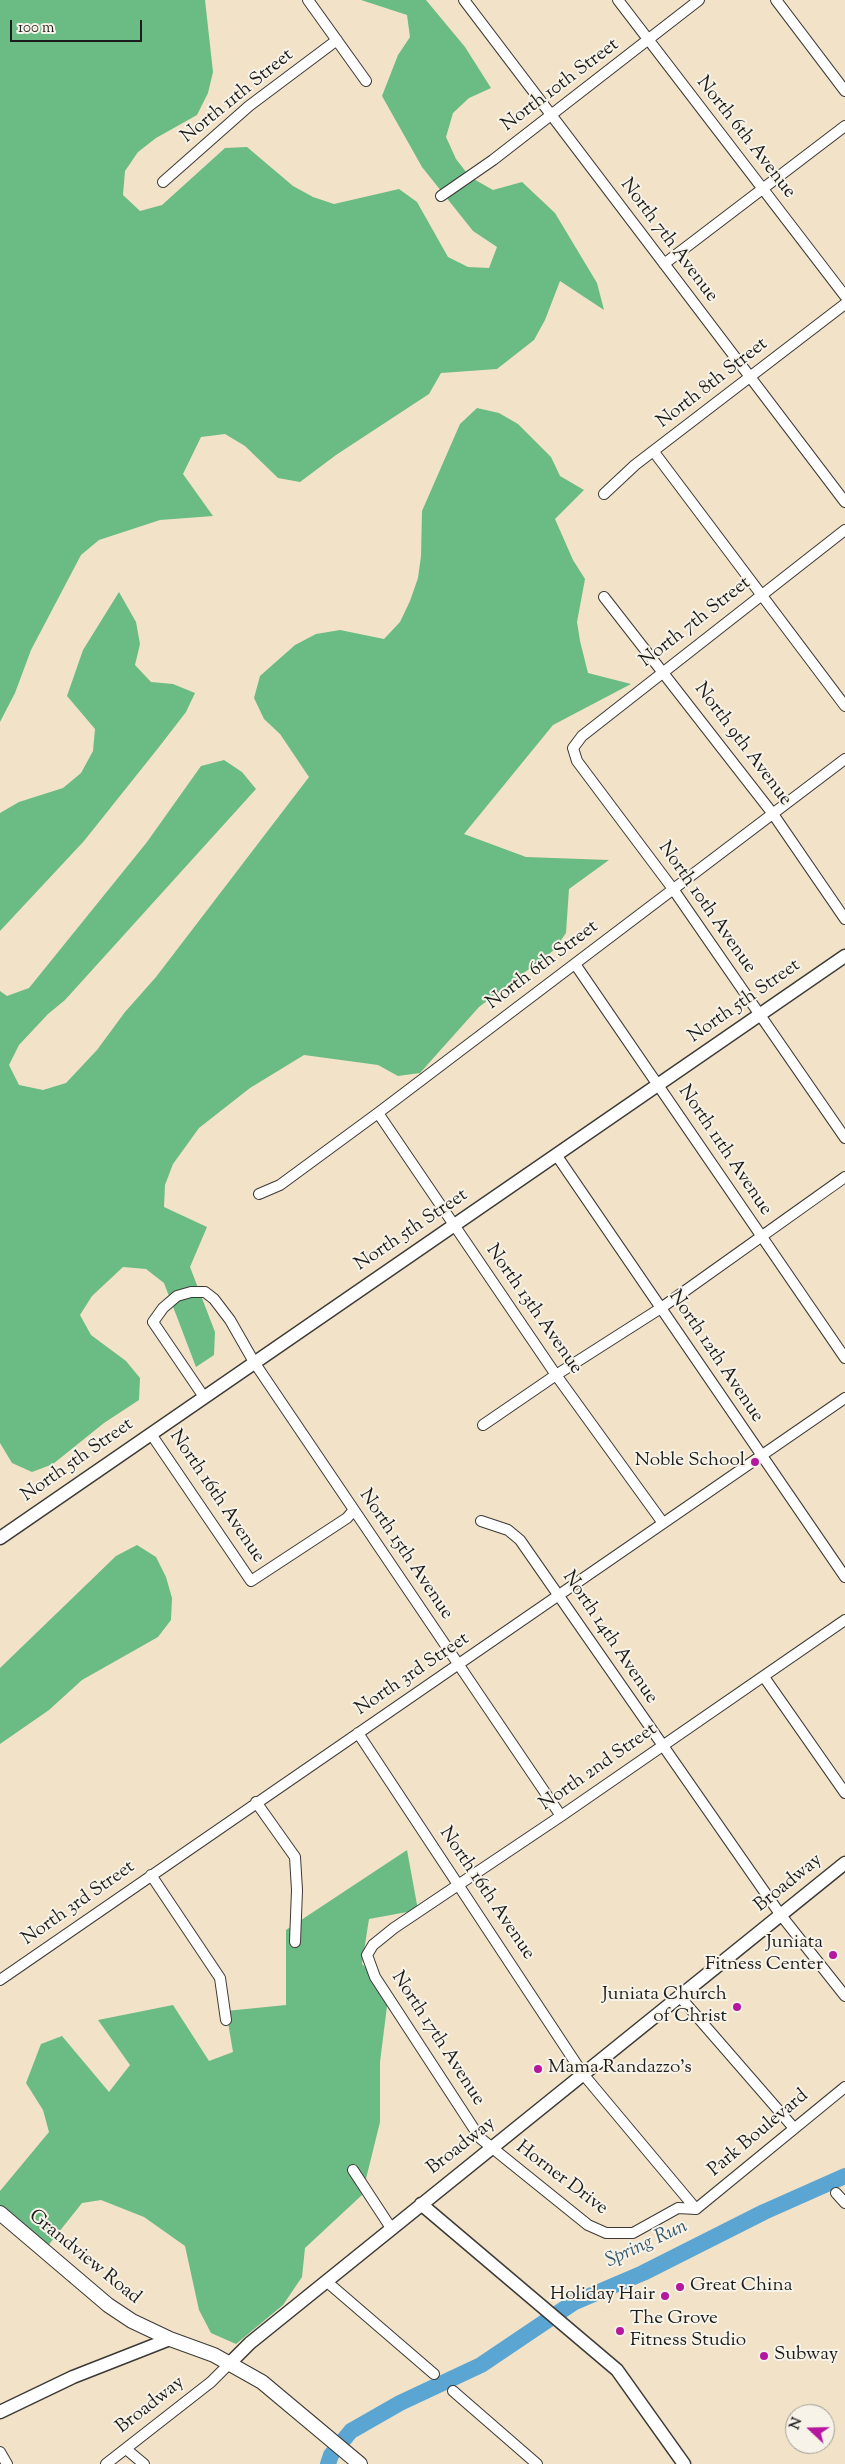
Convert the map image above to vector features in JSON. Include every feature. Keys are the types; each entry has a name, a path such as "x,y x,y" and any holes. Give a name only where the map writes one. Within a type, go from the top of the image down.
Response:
{"main road":[{"name":"Grandview Road","path":"0,2213 108,2305 132,2321 170,2339 214,2354 269,2388 360,2464"}],"street":[{"path":"308,0 366,81"},
{"name":"North 7th Avenue","path":"464,0 845,502"},
{"name":"North 6th Avenue","path":"618,0 845,296"},
{"name":"North 10th Street","path":"441,196 551,115 699,0"},
{"path":"776,0 845,91"},
{"name":"North 11th Street","path":"163,182 249,106 337,40"},
{"path":"664,264 845,126"},
{"name":"North 8th Street","path":"604,494 635,465 845,304"},
{"path":"654,452 759,595 845,706"},
{"name":"North 7th Street","path":"573,748 582,736 663,671 845,530"},
{"name":"North 9th Avenue","path":"604,598 773,814 845,919"},
{"name":"North 10th Avenue","path":"573,748 577,761 673,889 845,1138"},
{"name":"North 6th Street","path":"259,1194 280,1185 378,1113 845,759"},
{"name":"North 5th Street","path":"0,1538 845,956"},
{"name":"North 11th Avenue","path":"575,964 845,1358"},
{"name":"North 13th Avenue","path":"378,1113 556,1374 663,1523"},
{"name":"North 12th Avenue","path":"556,1156 845,1577"},
{"path":"483,1425 556,1374 661,1308 845,1177"},
{"name":"North 15th Avenue","path":"204,1397 153,1322 163,1308 177,1296 191,1292 204,1292 214,1299 230,1320 254,1362 561,1816"},
{"name":"North 3rd Street","path":"0,1980 845,1398"},
{"name":"North 16th Avenue","path":"152,1434 251,1581 347,1518 354,1511"},
{"name":"North 14th Avenue","path":"481,1521 508,1530 520,1540 661,1746 780,1914 845,1996"},
{"name":"North 2nd Street","path":"374,1945 394,1928 459,1886 845,1620"},
{"path":"764,1676 845,1793"},
{"name":"North 16th Avenue","path":"358,1733 584,2074 696,2209"},
{"path":"256,1802 295,1857 297,1890 295,1942"},
{"name":"Broadway","path":"106,2464 212,2382 250,2342 845,1862"},
{"path":"151,1875 220,1978 226,2020"},
{"name":"North 17th Avenue","path":"374,1945 367,1955 375,1977 480,2138 492,2148"},
{"path":"680,1997 794,2128"},
{"name":"Park Boulevard","path":"696,2209 845,2086"},
{"name":"Horner Drive","path":"492,2148 588,2226 606,2233 633,2232 678,2208 696,2209"},
{"path":"353,2170 391,2228"},
{"path":"836,2193 845,2203"},
{"path":"421,2204 617,2370 684,2464"},
{"path":"326,2281 434,2374"},
{"path":"0,2412 74,2377 170,2339"},
{"path":"453,2391 537,2464"},
{"path":"126,2449 144,2464"},
{"path":"0,2452 7,2464"}],"green space":[{"path":"0,0 205,0 213,72 208,93 197,115 156,138 138,152 125,171 123,195 140,211 162,205 225,148 247,147 293,186 313,197 334,204 399,189 417,202 448,257 468,267 489,268 497,247 473,231 422,167 382,96 398,55 410,37 407,15 361,0 426,0 465,47 491,88 469,98 453,113 446,137 456,159 470,177 493,190 522,182 555,213 597,283 604,310 560,281 545,320 534,340 497,369 441,373 429,394 336,455 300,482 278,478 245,446 225,434 201,437 183,474 213,516 160,520 99,540 81,555 31,650 15,693 0,722"},
{"path":"477,408 499,413 518,424 551,457 560,476 584,490 555,519 573,560 585,579 577,622 580,641 588,673 631,684 553,725 464,834 526,857 609,860 569,889 566,933 554,950 479,1007 420,1073 398,1076 378,1065 304,1055 250,1088 199,1128 173,1164 165,1185 164,1207 207,1227 190,1267 215,1332 214,1355 196,1367 164,1283 146,1269 123,1267 92,1296 80,1315 91,1335 126,1361 140,1378 139,1400 104,1423 53,1464 32,1472 12,1463 0,1443 0,991 7,996 29,988 147,842 201,766 224,760 242,772 256,789 65,1000 48,1014 19,1045 9,1065 19,1085 43,1090 66,1083 97,1050 125,1012 156,977 309,777 280,734 264,719 254,698 260,676 295,645 316,634 340,630 384,639 400,622 418,578 421,556 422,511 460,424"},
{"path":"119,592 136,622 140,644 135,665 151,682 173,684 195,693 186,712 84,841 0,931 0,813 19,802 63,788 81,773 93,751 95,729 67,696 83,650"},
{"path":"137,1545 156,1557 166,1577 172,1598 171,1620 158,1637 82,1680 49,1710 0,1744 0,1668 116,1556"},
{"path":"407,1850 418,1910 369,1919 362,1964 389,1990 380,2062 380,2122 362,2195 305,2248 302,2277 283,2305 236,2344 211,2333 199,2310 185,2246 144,2217 101,2200 82,2203 47,2247 0,2208 0,2191 49,2132 43,2110 26,2083 41,2044 62,2036 109,2092 130,2065 98,2020 173,2005 209,2061 233,2052 226,2011 286,2005 286,1930"}],"waterway":[{"name":"Spring Run","path":"328,2464 331,2455 351,2431 400,2403 481,2365 573,2303 643,2273 764,2212 845,2176"}],"place":[{"name":"Noble School","path":"755,1462"},
{"name":"Juniata Fitness Center","path":"833,1955"},
{"name":"Juniata Church of Christ","path":"737,2007"},
{"name":"Mama Randazzo's","path":"538,2069"},
{"name":"Great China","path":"680,2287"},
{"name":"Holiday Hair","path":"665,2296"},
{"name":"The Grove Fitness Studio","path":"620,2331"},
{"name":"Subway","path":"764,2356"}]}
